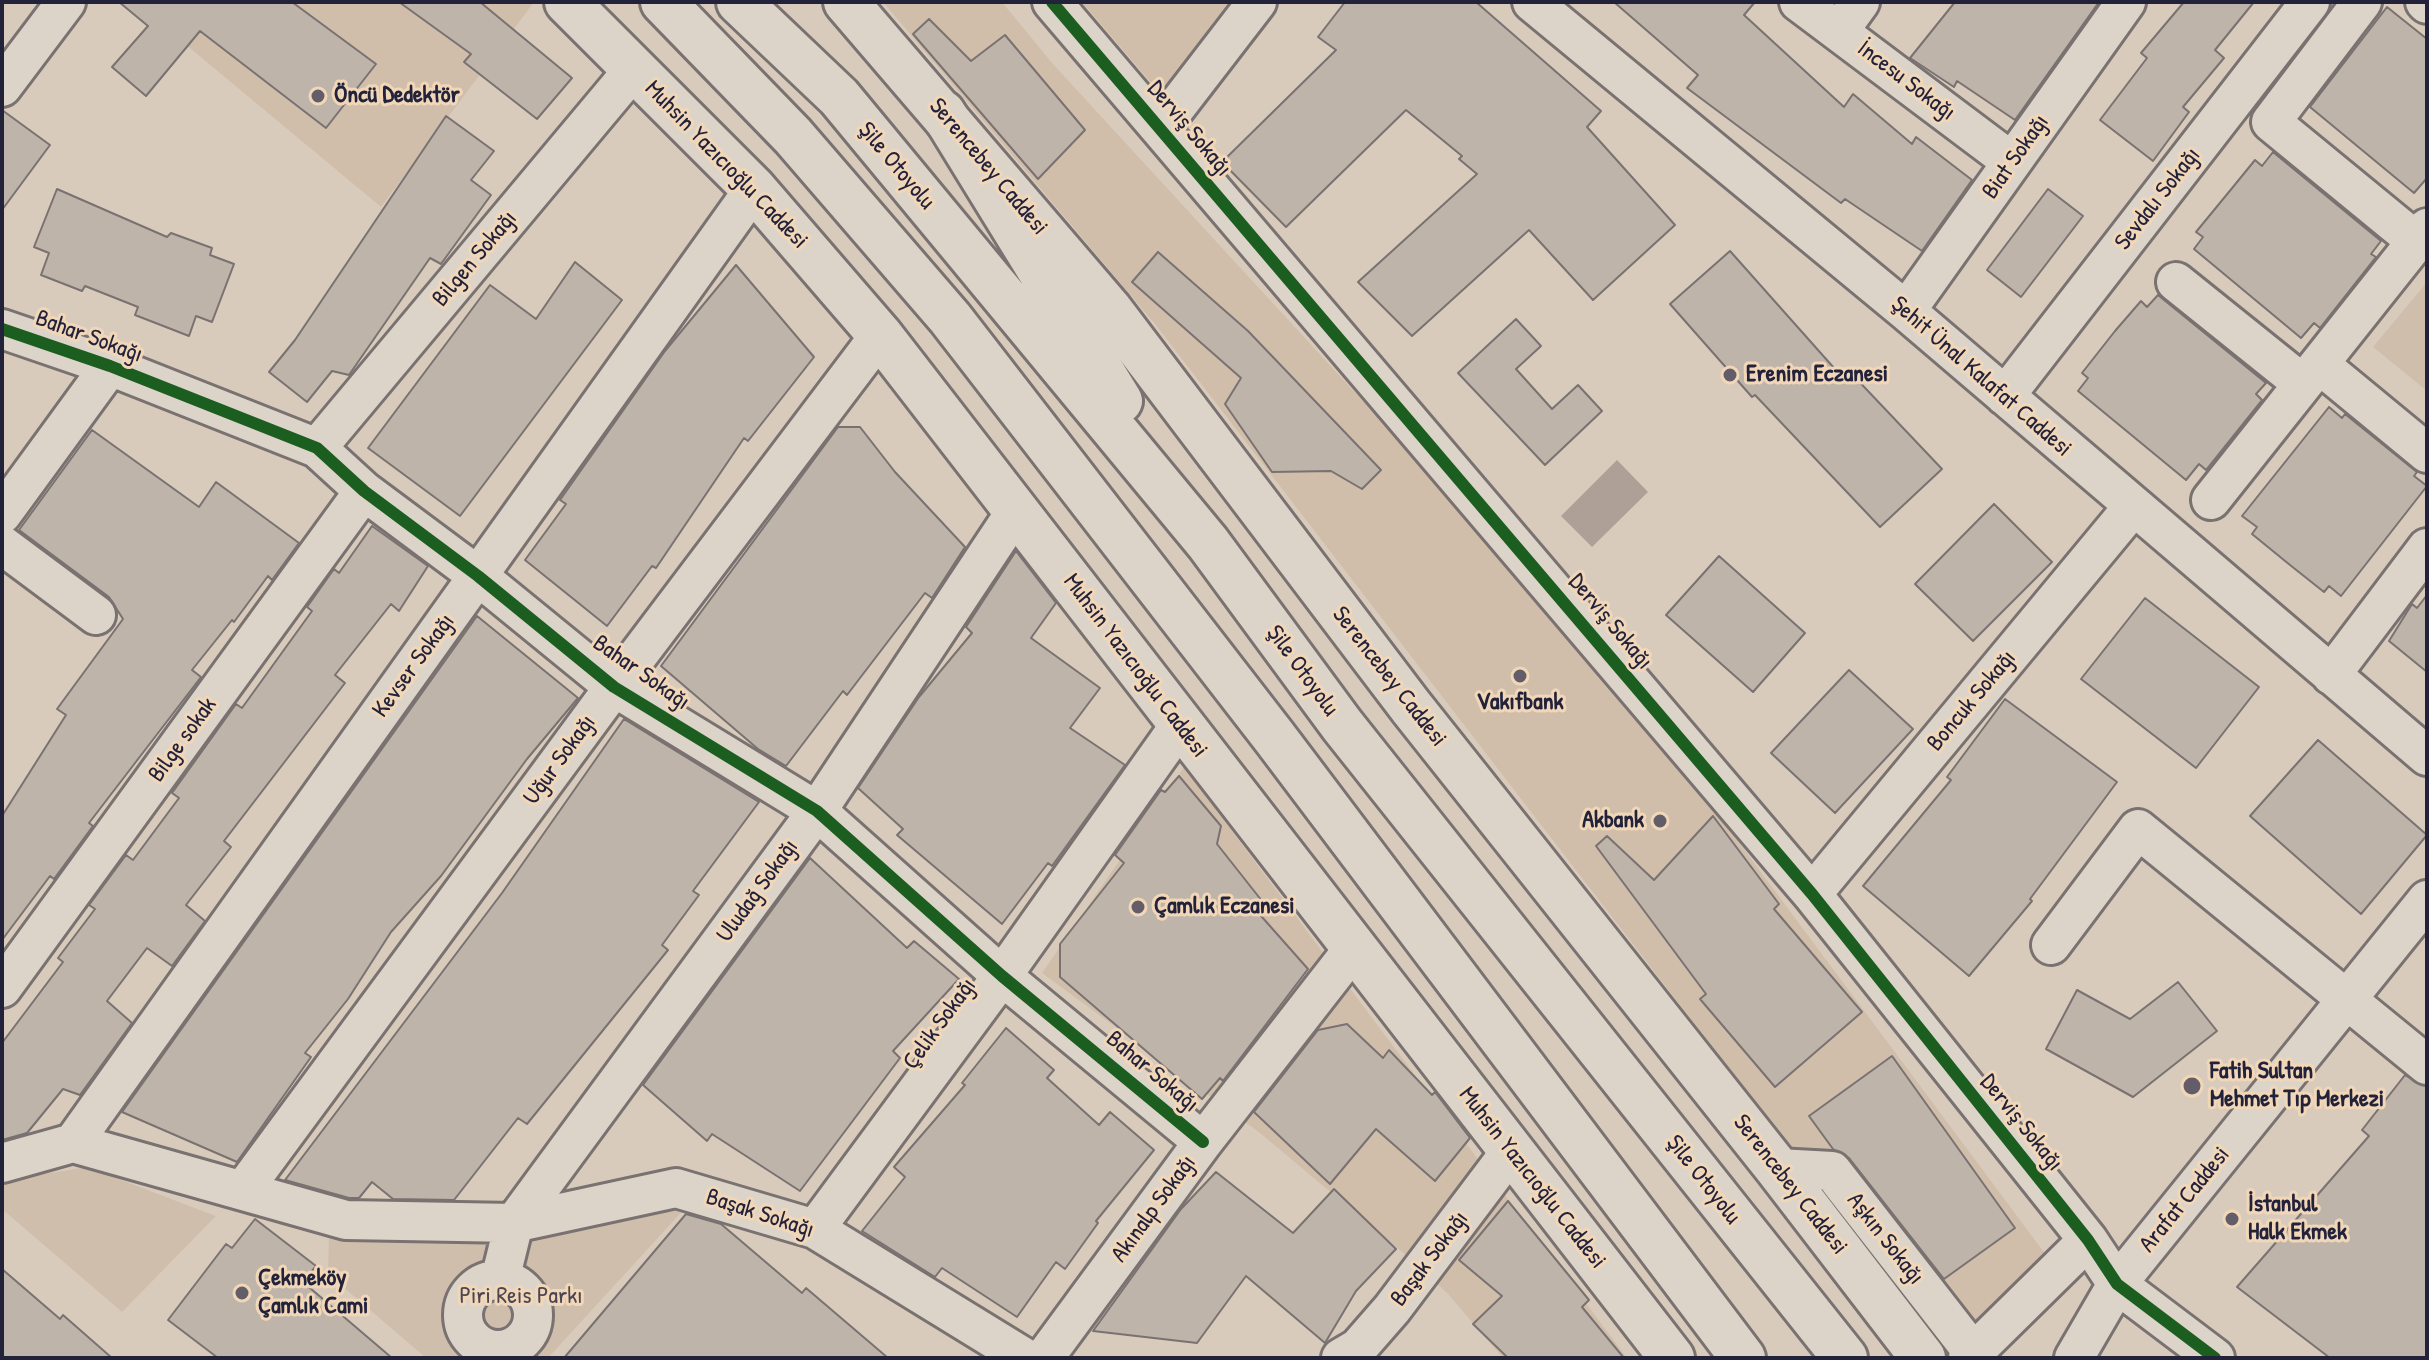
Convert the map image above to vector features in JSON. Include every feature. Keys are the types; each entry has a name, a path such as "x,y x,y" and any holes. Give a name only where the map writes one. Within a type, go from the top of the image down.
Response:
{"main road":[{"name":"Muhsin Yazıcıoğlu Caddesi","path":"567,2 754,189 880,335 1672,1358"},
{"path":"663,2 793,136 950,318 1275,738 1743,1358"},
{"name":"Şile Otoyolu","path":"739,2 839,97 1208,543 1342,725 1845,1358"},
{"name":"Serencebey Caddesi","path":"846,2 1110,310 1411,707 1777,1168 1914,1351"},
{"path":"943,113 1208,543"}],"street":[{"path":"2,87 66,2"},
{"name":"Derviş Sokağı","path":"1052,2 1812,894 2088,1240 2117,1284 2215,1358"},
{"path":"1160,128 1257,2"},
{"name":"Şehit Ünal Kalafat Caddesi","path":"1532,2 1906,311 2132,508 2427,756"},
{"name":"İncesu Sokağı","path":"1799,2 1850,16 2012,162"},
{"name":"Biat Sokağı","path":"1906,311 2126,2"},
{"name":"Sevdalı Sokağı","path":"2005,396 2310,2"},
{"path":"2211,500 2422,234 2271,122 2362,2"},
{"name":"Bilgen Sokağı","path":"317,448 634,69"},
{"name":"Kevser Sokağı","path":"73,1143 754,189"},
{"path":"2176,282 2427,453"},
{"name":"Bahar Sokağı","path":"2,329 110,366 317,448 364,491 478,576 614,687 817,811 1002,976 1203,1142"},
{"name":"Uğur Sokağı","path":"244,1189 614,687 880,335"},
{"path":"2,514 110,366"},
{"name":"Bilge sokak","path":"2,988 364,491"},
{"name":"Boncuk Sokağı","path":"1812,894 2132,508"},
{"name":"Uludağ Sokağı","path":"514,1223 817,811 1016,511"},
{"path":"2,545 96,615"},
{"path":"2331,675 2427,548"},
{"name":"Çelik Sokağı","path":"815,1229 1002,976 1180,725"},
{"path":"2051,945 2138,829 2427,1065"},
{"name":"Arafat Caddesi","path":"2074,1358 2117,1284 2427,900"},
{"name":"Akınalp Sokağı","path":"1044,1358 1203,1142 1354,948"},
{"path":"2,1163 73,1143"},
{"name":"Başak Sokağı","path":"73,1143 346,1220 514,1223 676,1188 815,1229 1025,1358"},
{"name":"Başak Sokağı","path":"1341,1358 1358,1348 1392,1309 1511,1151"},
{"name":"Aşkın Sokağı","path":"1777,1168 1832,1171 1970,1354"},
{"path":"500,1280 514,1223"},
{"path":"1970,1354 2088,1240"}],"shaded area":[{"path":"208,2 534,2 381,207 179,39"},
{"path":"883,2 1002,2 1053,64 1611,671 2055,1267 1952,1358 1155,324"},
{"path":"1082,2 1239,2 1159,92"},
{"path":"1617,460 1648,492 1592,547 1561,516"},
{"path":"1184,767 1627,1358 1503,1358 1448,1294 1413,1261 1260,1133 1042,973"}],"green space":[{"path":"2427,282 2427,391 2373,347"},
{"path":"87,1167 216,1216 122,1312 2,1209 2,1181"},
{"name":"Piri Reis Parkı","path":"688,1205 548,1358 426,1358 328,1274 329,1234"}],"building":[{"name":"Öncü Dedektör","path":"119,2 292,2 376,64 326,128 200,31 146,96 112,67 148,26"},
{"path":"399,2 480,2 572,78 537,119 464,62 471,54"},
{"path":"1345,2 1476,2 1601,111 1587,127 1675,225 1593,300 1529,230 1412,336 1358,282 1477,174 1459,159 1462,156 1406,110 1286,227 1222,162 1336,50 1318,37"},
{"path":"1614,2 1755,2 1744,15 1844,107 1853,94 1912,144 1916,137 1972,180 1922,251 1845,199 1841,203 1687,88 1698,75"},
{"path":"1955,2 2099,2 2015,120 1957,81 1954,87 1910,58"},
{"path":"2184,2 2254,2 2215,50 2224,58 2183,107 2189,112 2153,161 2100,120 2147,58 2141,53"},
{"path":"2387,7 2427,39 2427,178 2414,193 2310,107"},
{"path":"929,19 971,61 1005,35 1085,130 1038,179 913,34"},
{"path":"2,110 50,145 2,210"},
{"path":"446,116 494,151 471,180 491,195 441,264 430,258 349,375 332,371 307,402 269,372 295,340"},
{"path":"2273,152 2381,241 2371,254 2376,257 2320,328 2314,323 2301,338 2194,249 2203,237 2196,232 2255,160 2262,166"},
{"path":"57,189 167,237 171,233 212,248 210,255 234,264 212,322 196,316 189,336 135,315 138,307 85,286 82,291 41,275 49,253 34,247"},
{"path":"2048,189 2083,216 2021,297 1987,270"},
{"path":"1730,251 1842,377 1849,371 1942,469 1880,527 1755,395 1752,397 1670,304"},
{"path":"1158,252 1248,331 1381,470 1362,489 1331,471 1272,472 1225,404 1241,378 1132,282"},
{"path":"575,262 622,300 460,516 368,448 490,285 536,319"},
{"path":"736,265 814,357 748,441 744,438 656,568 652,566 607,626 525,560 566,504 560,500 665,351"},
{"path":"2158,295 2266,383 2256,394 2262,400 2206,470 2199,464 2186,480 2078,391 2088,378 2082,373 2115,331 2141,301 2147,307"},
{"path":"1516,319 1541,346 1516,369 1552,409 1578,385 1602,411 1545,465 1458,373"},
{"path":"2329,407 2342,418 2345,414 2417,472 2414,476 2427,486 2341,596 2329,586 2324,592 2290,565 2252,534 2257,527 2242,516"},
{"path":"838,427 860,427 895,472 965,547 932,598 925,593 847,695 843,691 786,766 758,749 661,666"},
{"path":"92,430 199,507 216,482 299,543 272,580 268,576 234,622 232,620 192,670 201,677 89,823 93,826 54,879 50,876 2,940 2,816 66,715 57,709 123,619 109,597 19,530"},
{"path":"1994,504 2052,562 1973,641 1915,584"},
{"path":"372,526 428,566 399,611 391,604 335,675 345,683 224,841 231,847 186,905 205,921 172,966 147,948 107,1001 132,1023 80,1095 63,1089 27,1133 2,1140 2,1043 63,962 58,958 95,909 89,905 126,855 133,860 179,798 172,793 236,704 242,708 312,611 307,607 334,569 339,573"},
{"path":"1016,551 1056,603 1031,638 1100,688 1070,728 1125,765 1052,866 1048,863 1002,924 897,835 903,829 858,788 919,697 972,633 966,627"},
{"path":"1719,556 1805,633 1753,692 1666,615"},
{"path":"2427,595 2427,672 2389,641 2412,604 2417,608"},
{"path":"2145,598 2259,687 2196,768 2081,679"},
{"path":"477,616 578,698 527,759 441,876 391,932 348,999 305,1053 311,1057 237,1162 122,1112"},
{"path":"1849,670 1913,729 1835,813 1771,753"},
{"path":"2005,699 2117,782 2030,899 2032,901 1969,976 1863,886 1951,780 1947,777"},
{"path":"624,719 759,802 693,891 699,895 662,945 668,950 527,1124 518,1118 454,1200 393,1199 372,1182 359,1198 349,1198 285,1180 502,893"},
{"path":"2318,740 2427,835 2361,914 2250,816"},
{"path":"1179,776 1221,826 1217,844 1262,901 1254,908 1308,969 1223,1081 1220,1078 1202,1099 1060,977 1060,944 1124,863 1115,855 1161,790 1165,792"},
{"path":"1713,816 1779,904 1774,909 1862,1012 1775,1087 1700,999 1706,994 1596,846 1607,836 1654,880"},
{"path":"810,858 907,948 914,941 959,979 893,1051 900,1058 800,1191 712,1134 707,1141 643,1085"},
{"path":"2178,982 2217,1031 2133,1097 2046,1049 2077,990 2130,1019"},
{"path":"1347,1024 1383,1058 1389,1050 1432,1095 1435,1092 1470,1138 1435,1181 1376,1129 1330,1184 1254,1112 1318,1030"},
{"path":"1006,1028 1054,1070 1047,1078 1099,1125 1110,1112 1154,1150 1096,1221 1098,1223 1065,1269 1056,1262 1017,1317 942,1268 935,1277 862,1231 905,1177 894,1167 965,1085 962,1083"},
{"path":"1892,1056 2015,1228 1944,1279 1849,1158 1833,1149 1809,1116"},
{"path":"2405,1075 2427,1086 2427,1358 2330,1358 2237,1287 2369,1136 2362,1130"},
{"path":"1216,1172 1293,1233 1334,1189 1396,1249 1356,1291 1325,1343 1246,1276 1197,1343 1093,1331 1181,1209"},
{"path":"1508,1201 1589,1300 1582,1307 1624,1358 1508,1358 1473,1324 1502,1296 1459,1260"},
{"path":"686,1214 721,1224 802,1293 806,1288 888,1358 564,1358"},
{"name":"Çekmeköy Çamlık Cami","path":"255,1219 316,1266 303,1282 392,1358 218,1358 168,1320 226,1244 232,1248"},
{"path":"2,1269 60,1319 63,1315 112,1358 2,1358"}],"cycle path":[{"path":"1052,2 1812,894 2088,1240 2117,1284 2215,1358"},
{"path":"2,329 110,366 317,448 364,491 478,576 614,687 817,811 1002,976 1203,1142"}],"place":[{"name":"Öncü Dedektör","path":"318,96"},
{"name":"Erenim Eczanesi","path":"1730,375"},
{"name":"Vakıfbank","path":"1520,676"},
{"name":"Akbank","path":"1660,821"},
{"name":"Çamlık Eczanesi","path":"1138,907"},
{"name":"Fatih Sultan Mehmet Tıp Merkezi","path":"2192,1086"},
{"name":"İstanbul Halk Ekmek","path":"2232,1219"},
{"name":"Çekmeköy Çamlık Cami","path":"242,1293"}]}
